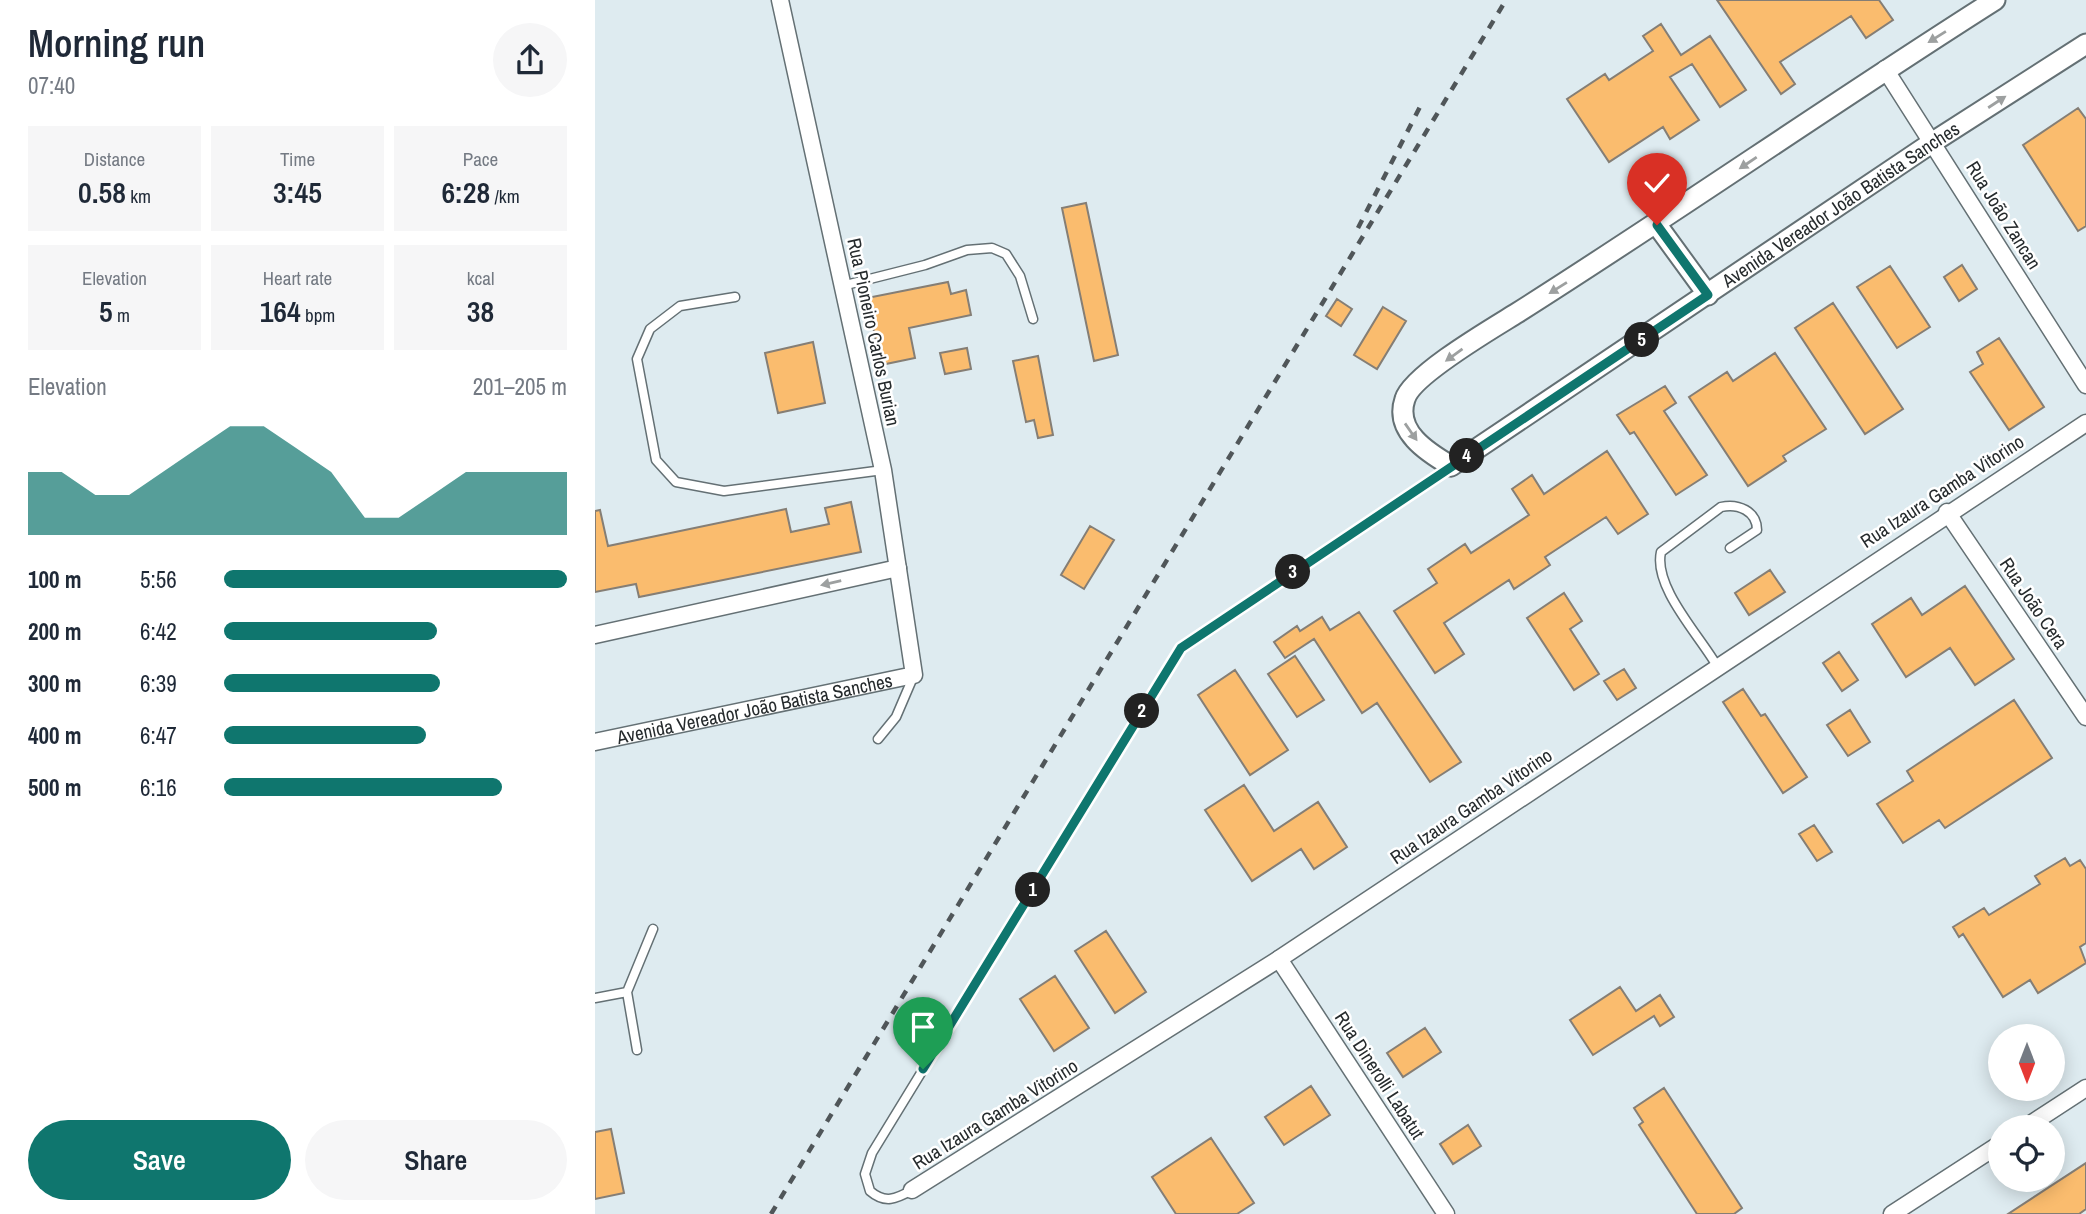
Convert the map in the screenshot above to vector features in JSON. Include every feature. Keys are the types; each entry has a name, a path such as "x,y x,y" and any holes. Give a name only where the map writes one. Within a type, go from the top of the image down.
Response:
{"street":[{"name":"Rua Pioneiro Carlos Burian","path":"780,0 883,470 913,675"},
{"path":"1451,466 1428,452 1411,435 1401,417 1405,398 1413,385 1470,343 1657,225 1885,69 1995,0"},
{"name":"Avenida Vereador João Batista Sanches","path":"1451,466 1933,142 2086,44"},
{"name":"Rua João Zancan","path":"1885,69 2086,384"},
{"path":"1657,225 1708,295"},
{"name":"Rua Izaura Gamba Vitorino","path":"912,1190 1279,959 1947,512 2086,423"},
{"name":"Rua João Cera","path":"1947,512 2086,717"},
{"path":"595,635 898,568"},
{"name":"Avenida Vereador João Batista Sanches","path":"595,742 913,675"},
{"name":"Rua Dinerolli Labatut","path":"1279,959 1446,1214"},
{"path":"2044,1115 2086,1088"},
{"path":"1892,1214 1988,1152"}],"lane":[{"path":"842,286 925,265 967,250 992,248 1006,254 1020,276 1033,318"},
{"path":"735,297 681,306 650,329 637,359 656,460 675,482 724,491 883,470"},
{"name":"Avenida Vereador João Batista Sanches","path":"870,1191 865,1174 872,1153 1181,648 1451,466"},
{"path":"1717,666 1674,601 1662,577 1659,562 1661,552 1721,507 1731,505 1750,512 1757,520 1756,530 1730,548"},
{"path":"878,739 896,717 913,675"},
{"path":"637,1050 627,992 653,929"},
{"path":"595,998 627,992"},
{"name":"Rua Izaura Gamba Vitorino","path":"870,1191 885,1200 896,1199 912,1190"}],"building":[{"path":"1717,0 1879,0 1893,20 1866,38 1851,16 1780,62 1795,84 1781,94"},
{"path":"1661,24 1681,55 1710,36 1746,90 1720,107 1692,64 1670,77 1699,120 1670,139 1663,127 1609,162 1567,99 1605,74 1609,80 1653,51 1643,36"},
{"path":"2078,108 2086,119 2086,226 2078,231 2023,145"},
{"path":"1086,203 1118,355 1094,361 1062,208"},
{"path":"1962,265 1977,289 1959,301 1944,277"},
{"path":"1890,266 1930,327 1897,348 1857,287"},
{"path":"948,282 951,294 966,290 971,315 909,328 915,358 881,365 867,298"},
{"path":"1337,299 1352,309 1341,326 1326,316"},
{"path":"1833,303 1903,409 1865,434 1795,328"},
{"path":"1383,307 1406,321 1377,369 1354,355"},
{"path":"1999,338 2044,407 2009,430 1970,372 1983,364 1977,352"},
{"path":"813,342 825,403 778,413 765,353"},
{"path":"967,348 971,369 945,374 940,353"},
{"path":"1775,353 1826,429 1783,456 1786,461 1748,486 1689,397 1727,372 1733,381"},
{"path":"1038,356 1053,435 1038,438 1034,420 1026,422 1013,361"},
{"path":"1665,386 1676,403 1664,411 1707,475 1676,495 1634,432 1630,434 1617,415"},
{"path":"1607,451 1648,514 1618,534 1606,517 1545,557 1550,565 1514,589 1509,580 1444,623 1464,654 1435,673 1394,611 1437,583 1428,569 1465,544 1471,553 1529,515 1512,489 1532,475 1544,494"},
{"path":"851,502 861,552 639,597 636,584 595,592 595,511 600,510 608,546 786,509 791,532 829,524 825,508"},
{"path":"1090,526 1114,540 1084,589 1061,575"},
{"path":"1770,570 1785,592 1749,615 1735,593"},
{"path":"1965,586 2014,659 1975,685 1950,648 1906,677 1872,624 1911,598 1922,615"},
{"path":"1564,593 1582,621 1570,629 1599,674 1574,690 1527,618"},
{"path":"1359,612 1461,762 1430,782 1377,703 1362,713 1314,639 1285,658 1274,642 1297,626 1300,631 1322,617 1330,630"},
{"path":"1839,652 1858,680 1842,691 1823,663"},
{"path":"1295,656 1324,700 1297,717 1268,674"},
{"path":"1624,669 1636,688 1617,700 1604,681"},
{"path":"1235,670 1288,750 1250,775 1198,695"},
{"path":"1743,689 1761,716 1765,714 1807,777 1783,793 1723,702"},
{"path":"2014,700 2052,758 1945,828 1939,820 1903,843 1877,804 1913,781 1907,771"},
{"path":"1850,710 1870,742 1848,756 1827,725"},
{"path":"1244,785 1274,831 1318,802 1347,847 1314,869 1301,849 1252,881 1205,810"},
{"path":"1814,825 1832,852 1817,861 1799,834"},
{"path":"2065,858 2070,866 2080,860 2086,869 2086,943 2080,947 2086,963 2038,993 2030,980 2003,997 1963,934 1959,937 1953,927 1984,908 1989,915 2040,884 2035,876"},
{"path":"1106,931 1146,992 1115,1013 1075,951"},
{"path":"1055,976 1089,1028 1054,1051 1020,999"},
{"path":"1620,987 1636,1011 1660,995 1674,1017 1660,1026 1654,1016 1593,1055 1570,1020"},
{"path":"1425,1028 1441,1052 1403,1077 1387,1053"},
{"path":"1311,1086 1330,1115 1284,1145 1265,1117"},
{"path":"1664,1088 1742,1208 1734,1214 1697,1214 1639,1125 1643,1122 1634,1108"},
{"path":"1468,1125 1481,1146 1453,1164 1440,1144"},
{"path":"611,1129 624,1193 595,1199 595,1132"},
{"path":"1211,1138 1254,1203 1237,1214 1176,1214 1152,1177"},
{"path":"2086,1163 2086,1209 2079,1214 2008,1214 2042,1192 2065,1192 2065,1177"}],"railway":[{"path":"771,1214 1506,0"},
{"path":"1358,228 1422,103"}],"route":[{"path":"923,1069 1181,648 1708,295 1657,225"}]}
